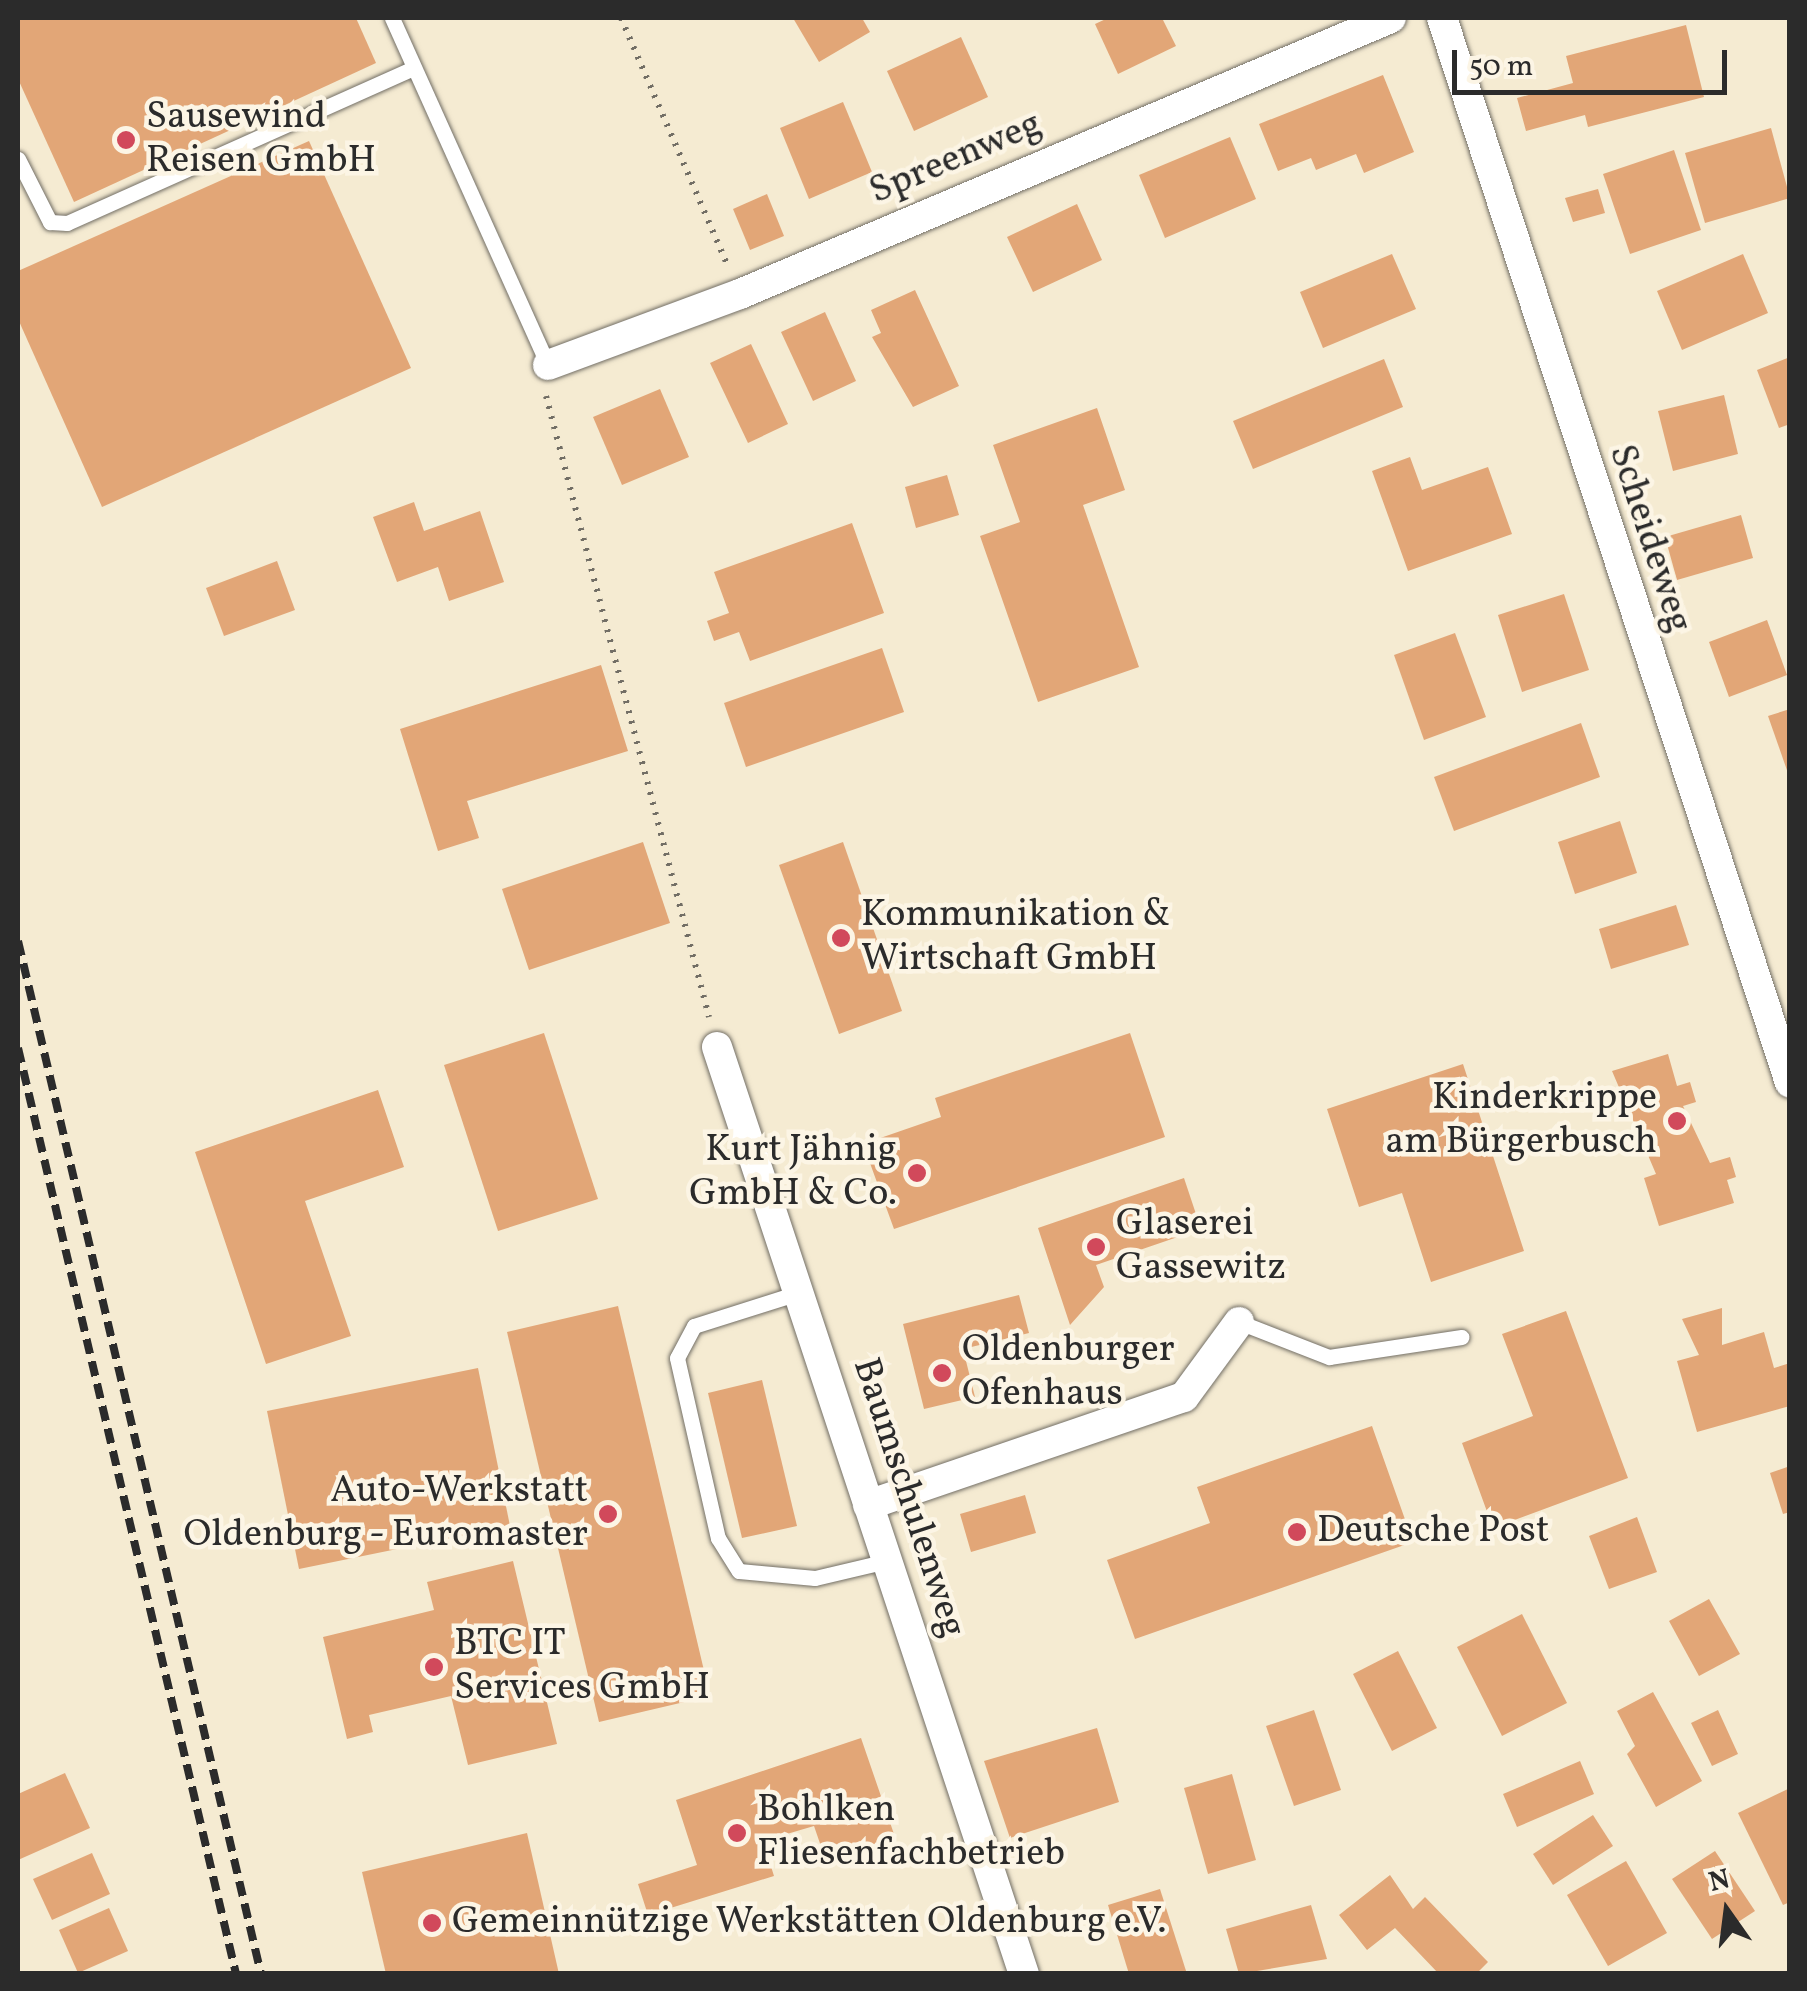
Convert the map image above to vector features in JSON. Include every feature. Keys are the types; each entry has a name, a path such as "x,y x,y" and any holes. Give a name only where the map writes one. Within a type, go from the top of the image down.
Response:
{"street":[{"name":"Spreenweg","path":"548,365 740,294 1391,18"},
{"name":"Scheideweg","path":"1442,18 1790,1083"},
{"name":"Baumschulenweg","path":"717,1047 1024,1974"},
{"path":"868,1505 1184,1397 1239,1322"}],"lane":[{"path":"392,18 548,365"},
{"path":"18,159 50,222 67,224 413,68"},
{"path":"798,1294 694,1326 677,1358 718,1538 739,1572 815,1578 887,1562"},
{"path":"1239,1322 1329,1358 1462,1337"}],"path":[{"path":"621,18 740,294"},
{"path":"548,365 545,409 717,1047"}],"building":[{"name":"Sausewind Reisen GmbH","path":"18,18 356,18 376,63 74,202 18,79"},
{"path":"793,18 862,18 870,32 819,62"},
{"path":"1108,18 1162,18 1176,46 1118,74 1095,24"},
{"path":"1686,25 1704,97 1588,127 1585,115 1526,131 1517,98 1573,83 1566,56"},
{"path":"961,37 988,97 914,131 887,71"},
{"path":"1383,75 1414,152 1364,173 1356,154 1316,170 1311,158 1278,171 1259,124"},
{"path":"843,102 872,172 809,199 780,128"},
{"path":"1771,128 1790,198 1705,223 1685,153"},
{"path":"1230,137 1256,199 1165,238 1139,175"},
{"path":"309,141 411,368 102,507 18,319 18,271"},
{"path":"1674,150 1701,230 1630,254 1603,174"},
{"path":"1598,189 1605,213 1573,222 1565,198"},
{"path":"767,194 784,236 750,250 733,209"},
{"path":"1077,204 1102,260 1033,292 1007,237"},
{"path":"1392,254 1416,309 1323,348 1300,292"},
{"path":"1743,254 1768,313 1682,350 1657,291"},
{"path":"915,290 959,386 913,407 872,337 881,333 871,310"},
{"path":"825,312 856,381 813,401 781,332"},
{"path":"751,344 788,424 748,443 710,363"},
{"path":"1790,357 1790,424 1779,428 1757,370"},
{"path":"1384,359 1403,407 1253,469 1233,421"},
{"path":"660,389 689,457 622,485 593,417"},
{"path":"1724,395 1738,454 1673,471 1658,411"},
{"path":"1097,408 1125,490 1083,505 1139,667 1038,702 980,536 1020,522 993,445"},
{"path":"1410,457 1422,490 1488,467 1512,534 1408,571 1372,471"},
{"path":"947,475 959,515 916,528 905,487"},
{"path":"414,502 424,531 480,511 504,582 449,601 438,567 397,582 373,517"},
{"path":"1741,515 1753,558 1677,580 1665,537"},
{"path":"852,523 884,613 750,661 739,632 714,641 707,621 729,613 714,572"},
{"path":"277,561 295,610 224,636 206,588"},
{"path":"1564,594 1589,670 1522,692 1498,615"},
{"path":"1767,620 1787,675 1729,697 1709,642"},
{"path":"1455,633 1486,717 1424,740 1394,655"},
{"path":"882,648 904,712 746,767 724,703"},
{"path":"601,665 628,751 467,801 479,838 438,851 400,729"},
{"path":"1790,709 1790,776 1789,776 1768,716"},
{"path":"1581,723 1600,777 1454,831 1434,777"},
{"path":"1620,821 1637,873 1575,894 1558,842"},
{"path":"643,842 670,923 529,970 502,889"},
{"name":"Kommunikation & Wirtschaft GmbH","path":"843,842 902,1011 839,1034 779,865"},
{"path":"1676,905 1689,945 1611,969 1599,929"},
{"path":"544,1033 598,1199 498,1231 444,1065"},
{"path":"1130,1033 1165,1137 894,1229 863,1144 941,1117 935,1098"},
{"path":"1668,1054 1677,1086 1690,1082 1696,1102 1683,1106 1710,1163 1730,1157 1736,1177 1727,1180 1734,1203 1659,1226 1644,1178 1656,1174 1612,1071"},
{"path":"1463,1064 1524,1251 1431,1282 1402,1193 1359,1207 1327,1109"},
{"path":"378,1090 404,1167 305,1201 351,1336 266,1364 195,1152"},
{"name":"Glaserei Gassewitz","path":"1184,1178 1201,1229 1096,1265 1104,1287 1070,1325 1038,1228"},
{"name":"Oldenburger Ofenhaus","path":"1019,1295 1029,1333 963,1349 975,1397 924,1409 903,1324"},
{"name":"Auto-Werkstatt Oldenburg - Euromaster","path":"618,1306 710,1696 599,1722 507,1332"},
{"path":"1722,1308 1722,1345 1764,1332 1774,1368 1790,1363 1790,1406 1697,1432 1677,1361 1699,1355 1682,1319"},
{"path":"1566,1311 1628,1478 1493,1528 1462,1443 1533,1416 1502,1334"},
{"path":"478,1368 510,1526 299,1569 267,1411"},
{"path":"762,1380 797,1526 742,1538 708,1393"},
{"name":"Deutsche Post","path":"1372,1426 1413,1542 1135,1639 1107,1560 1210,1523 1197,1487"},
{"path":"1790,1466 1790,1512 1783,1514 1770,1473"},
{"path":"1025,1495 1036,1533 971,1552 960,1514"},
{"path":"1637,1517 1657,1572 1609,1589 1589,1536"},
{"name":"BTC IT Services GmbH","path":"513,1561 557,1744 468,1765 451,1696 369,1715 373,1732 347,1739 323,1637 434,1610 427,1582"},
{"path":"1709,1599 1740,1654 1699,1676 1669,1621"},
{"path":"1522,1614 1567,1703 1502,1736 1457,1647"},
{"path":"1398,1651 1437,1728 1392,1751 1353,1674"},
{"path":"1653,1692 1702,1781 1656,1807 1627,1754 1635,1746 1617,1711"},
{"path":"1314,1710 1341,1790 1294,1806 1266,1726"},
{"path":"1718,1710 1738,1754 1712,1766 1691,1723"},
{"path":"1097,1728 1119,1802 1010,1838 984,1761"},
{"name":"Bohlken Fliesenfachbetrieb","path":"861,1738 895,1837 826,1861 814,1826 763,1841 774,1876 648,1915 638,1884 697,1865 676,1800"},
{"path":"1580,1761 1594,1794 1517,1827 1503,1794"},
{"path":"65,1773 90,1828 18,1860 18,1794"},
{"path":"1232,1774 1256,1860 1208,1874 1184,1788"},
{"path":"1790,1788 1790,1902 1783,1905 1738,1813"},
{"path":"1593,1815 1613,1846 1553,1885 1533,1854"},
{"name":"Gemeinnützige Werkstätten Oldenburg e.V.","path":"527,1833 559,1974 386,1974 362,1872"},
{"path":"1715,1851 1755,1911 1712,1939 1672,1879"},
{"path":"92,1853 110,1894 52,1920 33,1879"},
{"path":"1626,1861 1667,1933 1608,1966 1567,1895"},
{"path":"1390,1875 1413,1909 1425,1897 1488,1962 1476,1974 1439,1974 1395,1928 1367,1950 1339,1915"},
{"path":"1160,1889 1187,1974 1129,1974 1108,1905"},
{"path":"1311,1905 1327,1959 1239,1974 1226,1929"},
{"path":"109,1908 128,1951 78,1973 59,1930"}],"railway":[{"path":"18,941 261,1974"},
{"path":"18,1048 236,1974"}],"place":[{"name":"Sausewind Reisen GmbH","path":"126,140"},
{"name":"Kommunikation & Wirtschaft GmbH","path":"841,938"},
{"name":"Kinderkrippe am Bürgerbusch","path":"1677,1121"},
{"name":"Kurt Jähnig GmbH & Co.","path":"917,1173"},
{"name":"Glaserei Gassewitz","path":"1096,1247"},
{"name":"Oldenburger Ofenhaus","path":"942,1373"},
{"name":"Auto-Werkstatt Oldenburg - Euromaster","path":"608,1514"},
{"name":"Deutsche Post","path":"1297,1532"},
{"name":"BTC IT Services GmbH","path":"434,1667"},
{"name":"Bohlken Fliesenfachbetrieb","path":"737,1833"},
{"name":"Gemeinnützige Werkstätten Oldenburg e.V.","path":"432,1923"}]}
